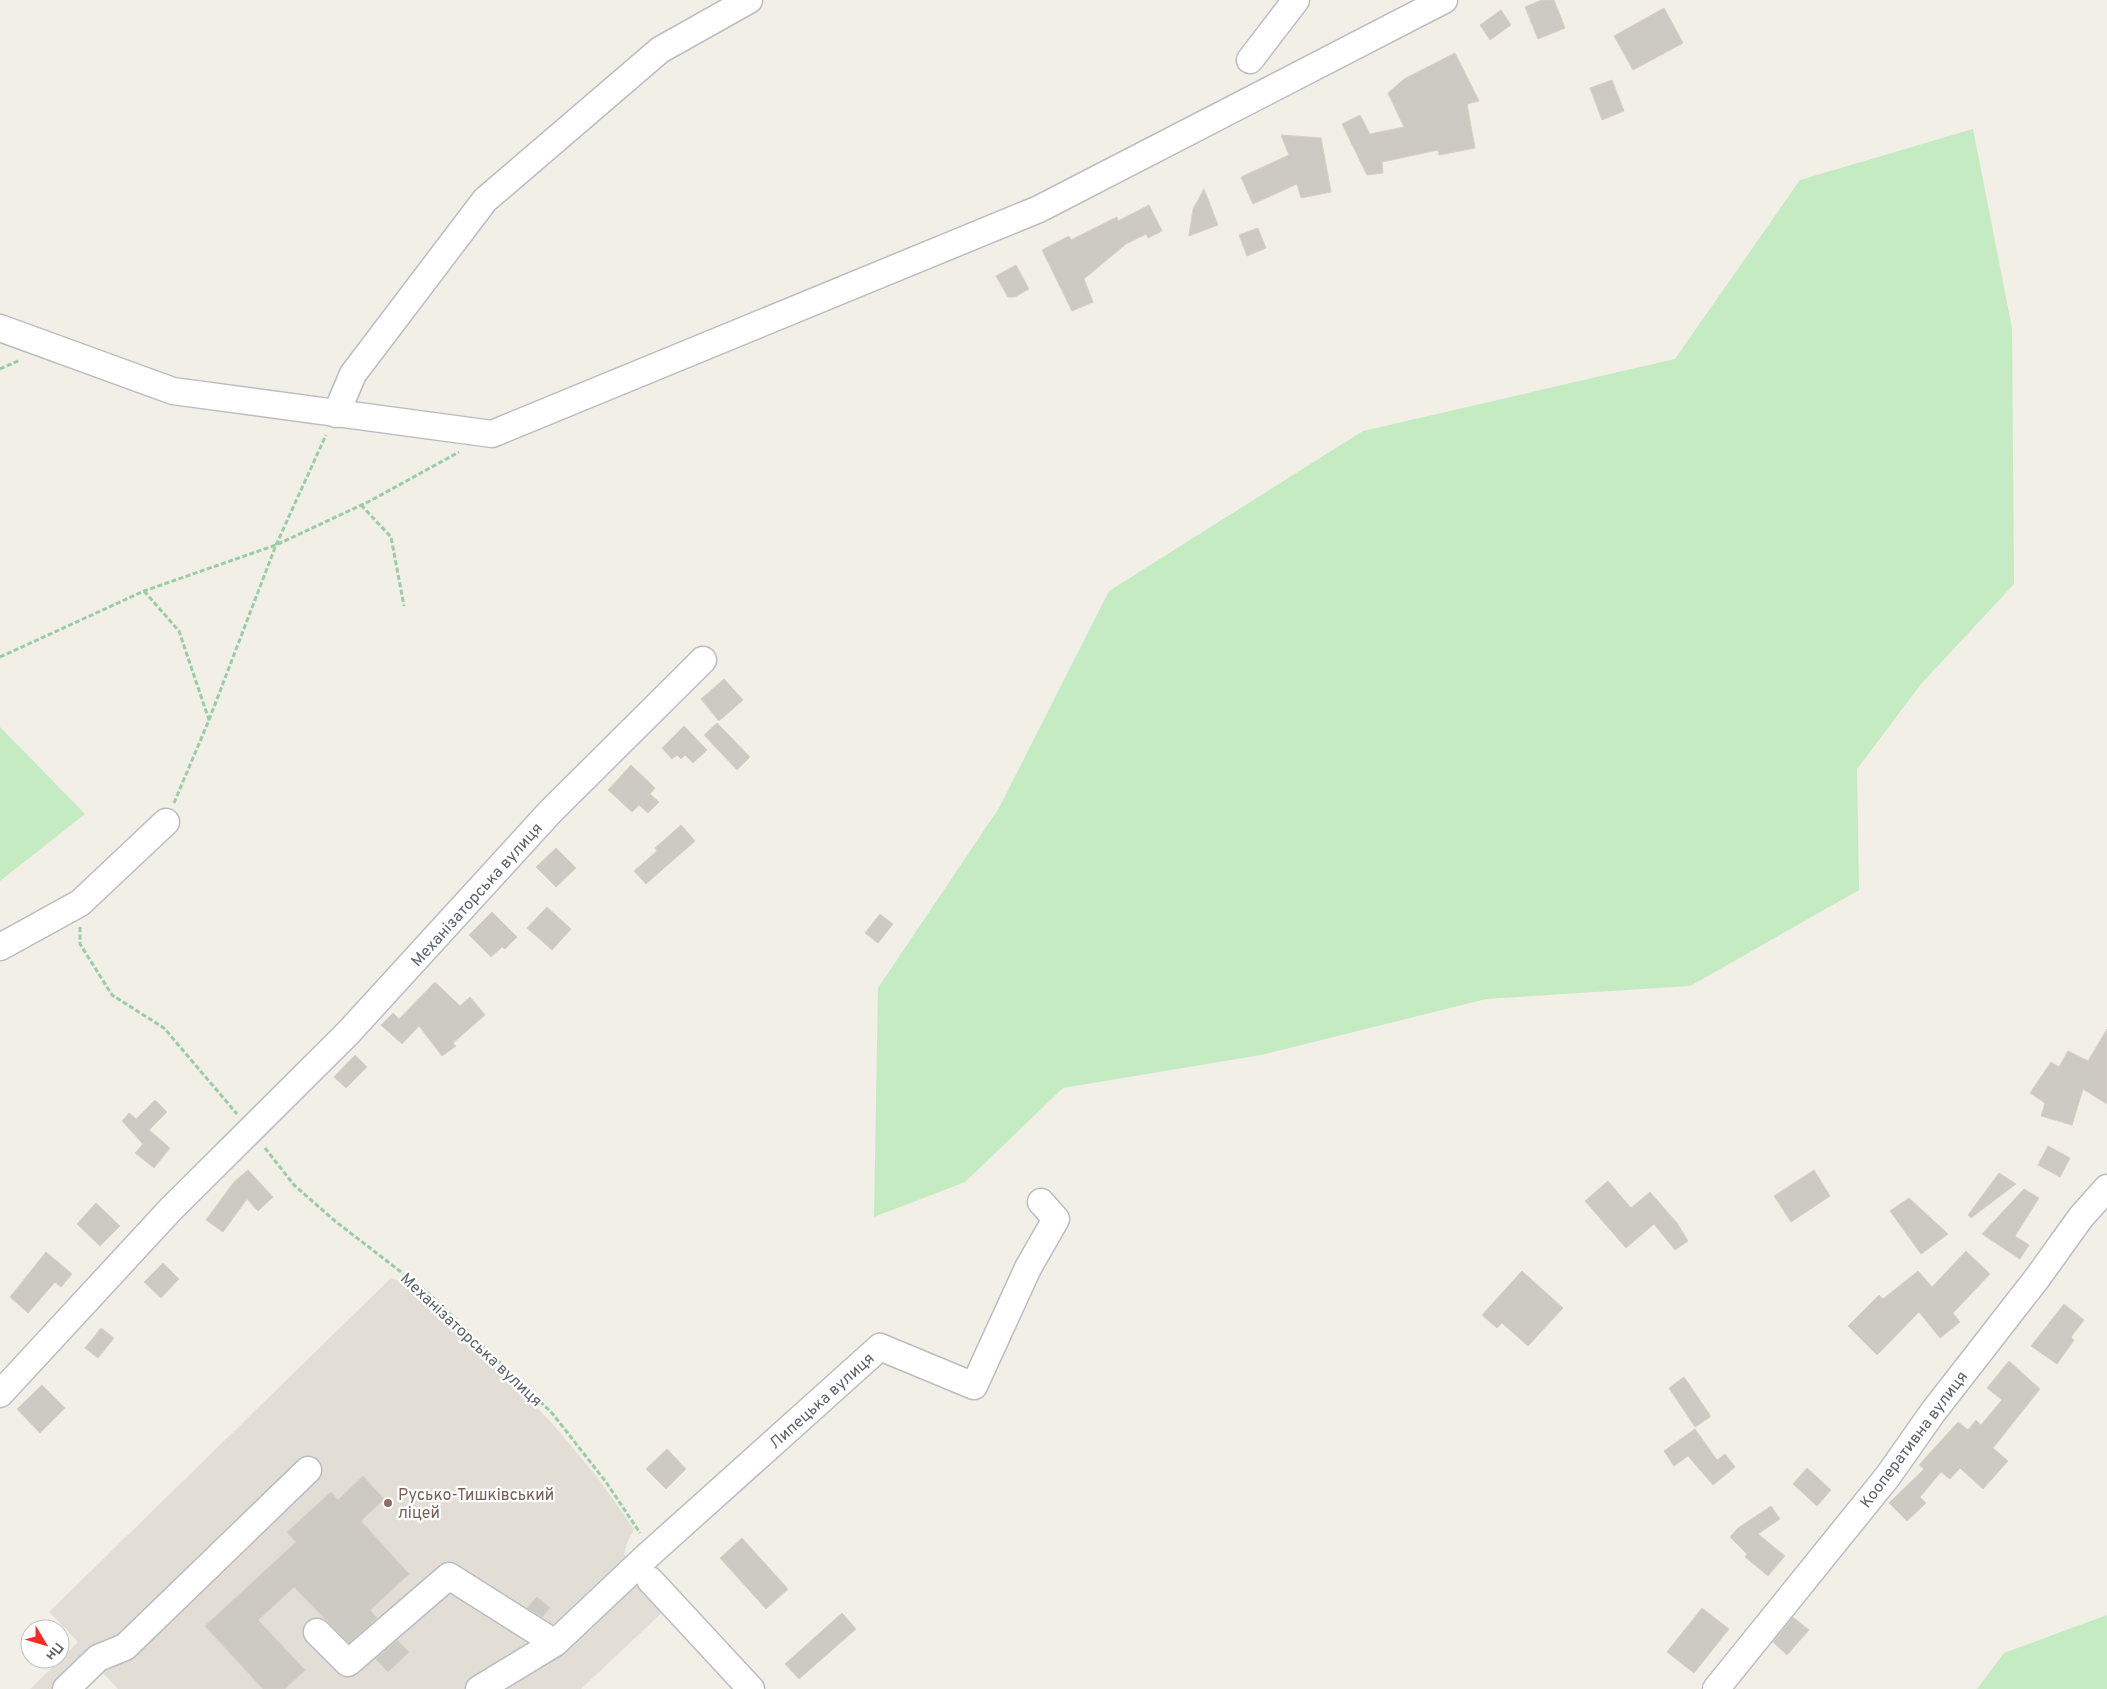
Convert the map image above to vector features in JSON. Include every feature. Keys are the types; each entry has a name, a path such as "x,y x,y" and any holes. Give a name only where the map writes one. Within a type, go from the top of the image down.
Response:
{"street":[{"path":"336,414 353,374 485,200 660,50 748,0"},
{"path":"1250,60 1296,0"},
{"path":"0,328 174,391 492,434 1039,209 1444,0"},
{"name":"Механізаторська вулиця","path":"0,1394 170,1210 348,1033 550,812 703,660"},
{"path":"0,947 80,902 166,822"},
{"name":"Кооперативна вулиця","path":"1716,1689 1888,1476 1933,1412 2038,1277 2081,1217 2107,1188"},
{"name":"Липецька вулиця","path":"479,1689 555,1643 648,1569 880,1347 974,1386 1028,1268 1056,1220 1041,1202"},
{"path":"66,1689 98,1658 125,1647 308,1470"},
{"path":"648,1569 751,1689"},
{"path":"317,1632 348,1663 449,1576 555,1643"}],"path":[{"path":"166,822 209,720 276,545 336,414"},
{"path":"0,657 144,591 276,545 361,505 492,434"},
{"path":"361,505 391,537 404,606"},
{"path":"144,591 179,631 209,720"},
{"path":"80,902 80,944 112,995 164,1028 250,1130"},
{"name":"Механізаторська вулиця","path":"250,1130 294,1185 335,1220 427,1292 552,1413 606,1482 639,1532 648,1569"}],"shaded area":[{"name":"Русько-Тишківський ліцей","path":"391,1278 417,1287 551,1422 597,1477 634,1529 624,1554 670,1605 581,1689 118,1689 102,1672 83,1689 30,1689 50,1669 70,1669 70,1650 78,1642 70,1634 70,1619 56,1619 49,1612"}],"green space":[{"path":"1973,129 2012,328 2014,584 1921,684 1857,769 1859,890 1690,986 1486,999 1261,1055 1063,1088 965,1182 874,1217 878,988 999,808 1109,591 1363,431 1675,359 1800,180"},
{"path":"0,727 85,814 0,881"},
{"path":"2107,1615 2107,1689 1977,1689 2004,1653"}],"building":[{"path":"1542,0 1554,0 1565,28 1538,39 1525,7"},
{"path":"1664,8 1683,43 1633,70 1614,36"},
{"path":"1501,10 1511,25 1490,40 1480,25"},
{"path":"1455,53 1479,101 1467,104 1475,148 1439,155 1438,150 1382,162 1383,173 1367,175 1342,124 1360,115 1370,134 1404,127 1388,93 1404,79"},
{"path":"1612,80 1624,111 1602,120 1590,88"},
{"path":"1281,135 1321,138 1331,192 1301,198 1297,184 1253,204 1241,177 1289,155"},
{"path":"1204,189 1218,225 1189,236 1193,209"},
{"path":"1149,205 1162,231 1148,238 1146,234 1126,244 1084,279 1093,302 1072,311 1042,250 1069,236 1071,240 1117,217 1118,221"},
{"path":"1258,228 1266,248 1247,256 1239,235"},
{"path":"1016,265 1029,289 1015,297 1008,297 996,276"},
{"path":"724,679 743,700 719,721 701,699"},
{"path":"717,723 750,757 737,770 704,735"},
{"path":"684,726 707,750 693,763 685,755 681,759 677,755 672,759 662,748"},
{"path":"631,765 655,788 650,794 659,802 648,813 639,805 632,812 608,790"},
{"path":"681,825 695,841 646,884 634,871 657,851 655,848"},
{"path":"556,848 576,868 556,887 536,867"},
{"path":"547,907 571,929 552,950 527,928"},
{"path":"492,912 517,937 505,949 502,947 491,957 469,935"},
{"path":"880,914 893,924 878,943 865,933"},
{"path":"435,982 460,1006 470,997 485,1015 453,1043 456,1046 442,1056 419,1026 402,1044 381,1025 393,1013 399,1019"},
{"path":"2107,1029 2107,1104 2083,1089 2072,1125 2041,1116 2045,1103 2030,1093 2051,1062 2059,1067 2068,1051 2088,1061"},
{"path":"355,1055 367,1067 346,1088 334,1077"},
{"path":"155,1100 167,1112 149,1130 170,1148 154,1168 135,1153 143,1144 122,1121 129,1113 136,1119"},
{"path":"2048,1146 2070,1158 2060,1177 2038,1165"},
{"path":"248,1170 273,1197 258,1211 247,1199 223,1232 206,1220 234,1182"},
{"path":"1814,1170 1830,1196 1791,1222 1774,1196"},
{"path":"1999,1173 2016,1184 1971,1218 1968,1215"},
{"path":"1608,1181 1631,1208 1650,1192 1677,1223 1688,1241 1675,1250 1654,1224 1626,1248 1585,1201"},
{"path":"2024,1189 2039,1198 2015,1236 2029,1245 2020,1259 1982,1234"},
{"path":"1909,1198 1948,1234 1921,1254 1890,1211"},
{"path":"96,1203 120,1226 100,1246 77,1224"},
{"path":"1966,1251 1990,1274 1953,1313 1960,1322 1940,1338 1919,1312 1877,1355 1848,1326 1879,1295 1883,1299 1918,1271 1932,1287"},
{"path":"46,1252 72,1274 61,1287 55,1282 28,1313 10,1297"},
{"path":"163,1263 179,1279 161,1298 144,1282"},
{"path":"1522,1271 1563,1308 1528,1346 1502,1323 1497,1328 1482,1315"},
{"path":"2064,1304 2084,1320 2071,1337 2074,1340 2057,1364 2031,1346"},
{"path":"101,1328 114,1338 98,1358 85,1348"},
{"path":"2009,1361 2040,1389 1993,1448 2008,1461 1983,1489 1960,1468 1950,1479 1941,1472 1920,1497 1926,1503 1907,1521 1889,1503 1924,1469 1919,1465 1958,1422 1968,1430 1976,1420 1981,1425 2002,1400 1987,1388"},
{"path":"1684,1377 1710,1415 1710,1417 1695,1427 1669,1388"},
{"path":"42,1385 65,1408 40,1433 17,1409"},
{"path":"1695,1429 1717,1460 1725,1454 1735,1467 1713,1485 1688,1456 1674,1466 1664,1451"},
{"path":"667,1449 686,1469 666,1489 646,1469"},
{"path":"1807,1468 1831,1490 1817,1506 1793,1484"},
{"path":"363,1476 384,1499 361,1521 409,1574 370,1610 377,1618 349,1643 294,1587 258,1620 305,1670 285,1689 263,1689 205,1626 296,1542 287,1532 331,1492 338,1500"},
{"path":"1771,1506 1780,1519 1758,1534 1785,1556 1768,1576 1745,1557 1747,1554 1730,1537 1738,1528"},
{"path":"742,1538 788,1589 766,1609 720,1558"},
{"path":"537,1597 550,1608 542,1617 527,1608"},
{"path":"1702,1608 1729,1629 1694,1673 1667,1652"},
{"path":"842,1613 856,1629 799,1679 785,1664"},
{"path":"1793,1617 1809,1630 1787,1655 1773,1642"},
{"path":"397,1640 409,1652 388,1672 376,1659"}],"place":[{"name":"Русько-Тишківський ліцей","path":"388,1503"}]}
